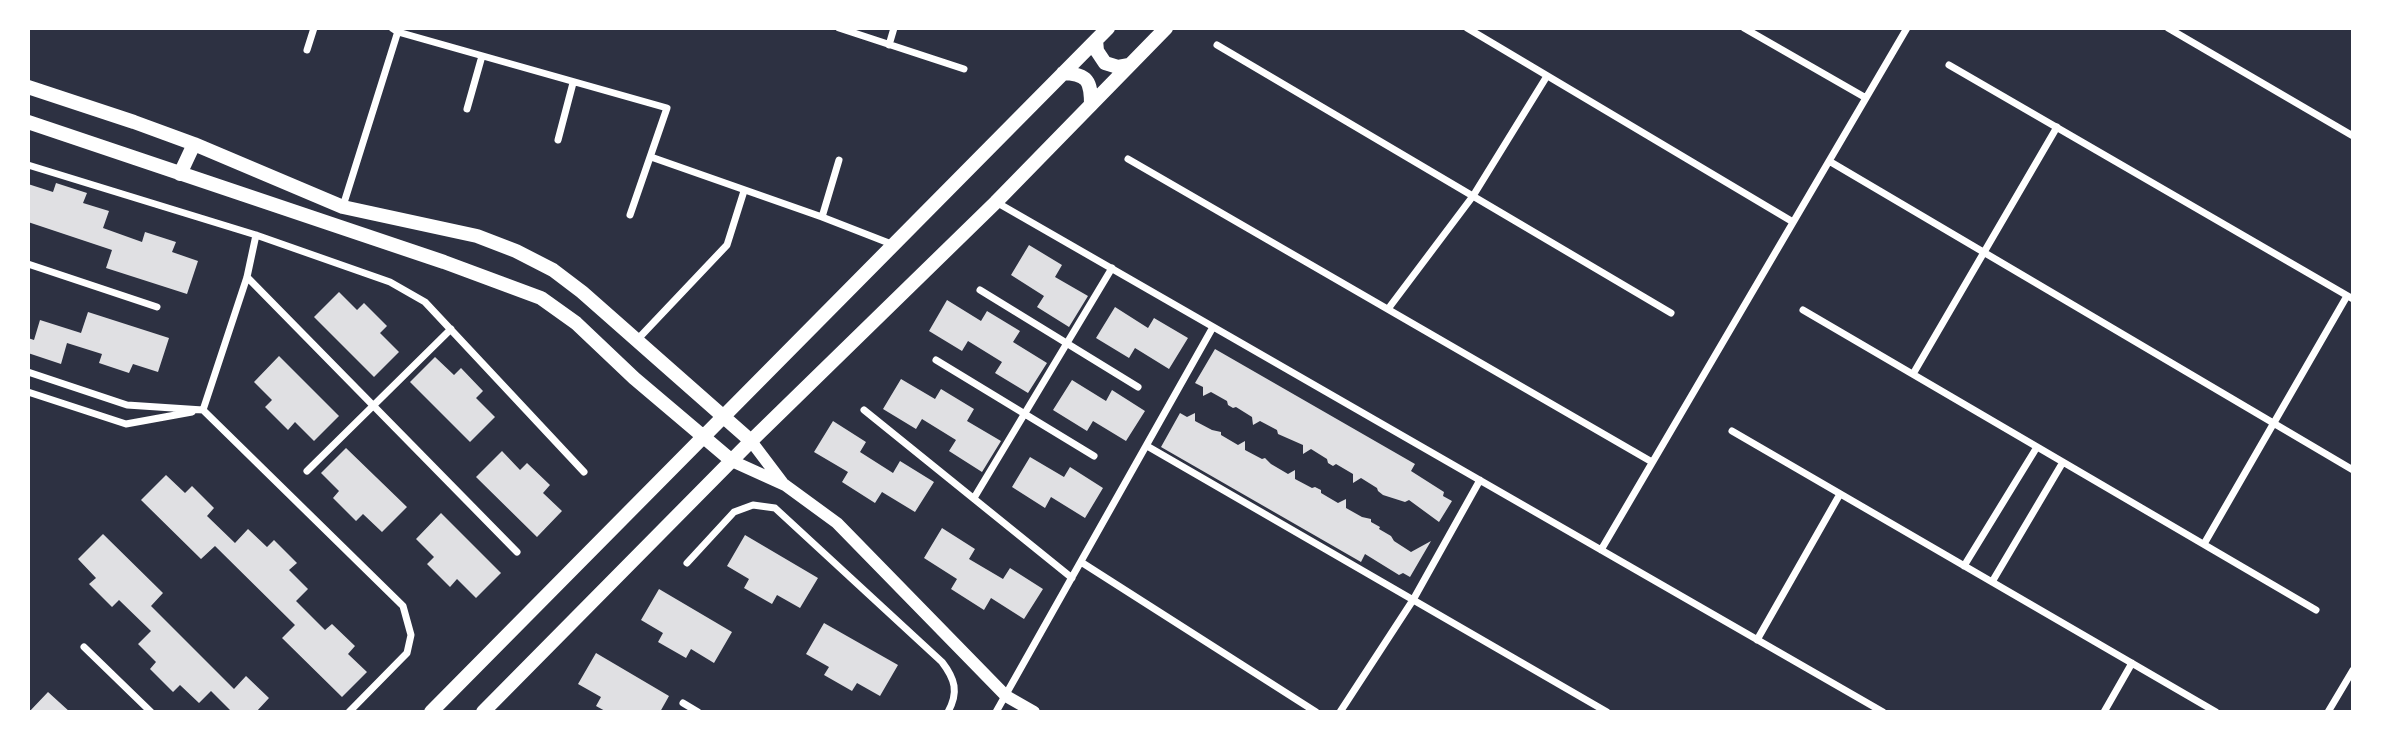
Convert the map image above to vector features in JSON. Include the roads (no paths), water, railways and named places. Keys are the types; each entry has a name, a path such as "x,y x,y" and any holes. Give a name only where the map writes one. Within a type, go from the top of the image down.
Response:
{"main road":[{"path":"431,712 722,415 1108,28"},
{"path":"483,712 751,441 996,202 1166,28"},
{"path":"1096,40 1097,51 1105,64 1118,67 1129,65"},
{"path":"1063,73 1077,74 1085,79 1091,87 1091,105"},
{"path":"28,87 194,144 343,207 477,236 516,251 553,270 572,285 751,441"},
{"path":"28,122 444,262 541,298 576,323 634,378 732,461"},
{"path":"180,174 194,144"}],"street":[{"path":"307,50 314,28"},
{"path":"839,28 964,69"},
{"path":"889,44 894,28"},
{"path":"1467,28 1793,222"},
{"path":"1744,28 1866,99"},
{"path":"1601,550 1907,28"},
{"path":"2168,28 2353,136"},
{"path":"343,207 396,29 573,83 667,108 630,215"},
{"path":"1217,45 1671,313"},
{"path":"467,109 482,56"},
{"path":"1949,65 2350,298 2204,544"},
{"path":"1388,309 1473,196 1547,76"},
{"path":"558,140 573,83"},
{"path":"1913,374 2057,128"},
{"path":"651,157 894,245"},
{"path":"1128,159 1652,462"},
{"path":"822,217 839,160"},
{"path":"1829,161 2353,470"},
{"path":"28,165 256,234 408,290 425,302 584,472"},
{"path":"637,340 727,245 744,191"},
{"path":"996,202 1883,712"},
{"path":"203,410 247,277 256,234"},
{"path":"28,264 157,307"},
{"path":"974,498 1112,268"},
{"path":"247,277 517,552"},
{"path":"980,290 1138,387"},
{"path":"1803,310 2316,610"},
{"path":"996,712 1213,327"},
{"path":"307,471 451,329"},
{"path":"936,360 1094,456"},
{"path":"28,372 127,405 203,410 403,606 411,635 407,653 349,712"},
{"path":"28,392 126,424 203,410"},
{"path":"864,410 1072,578"},
{"path":"1732,431 2216,712"},
{"path":"751,441 785,485"},
{"path":"1147,446 1607,712"},
{"path":"1965,566 2037,447"},
{"path":"732,461 785,485 837,523 1006,696 1034,712"},
{"path":"1992,582 2063,462"},
{"path":"1340,712 1413,600 1480,480"},
{"path":"1757,640 1840,494"},
{"path":"687,563 734,512 753,505 775,508 942,662 953,677 954,701 948,712"},
{"path":"1081,562 1316,712"},
{"path":"84,647 151,712"},
{"path":"2105,712 2132,663"},
{"path":"2328,712 2353,670"},
{"path":"683,703 698,712"}]}
